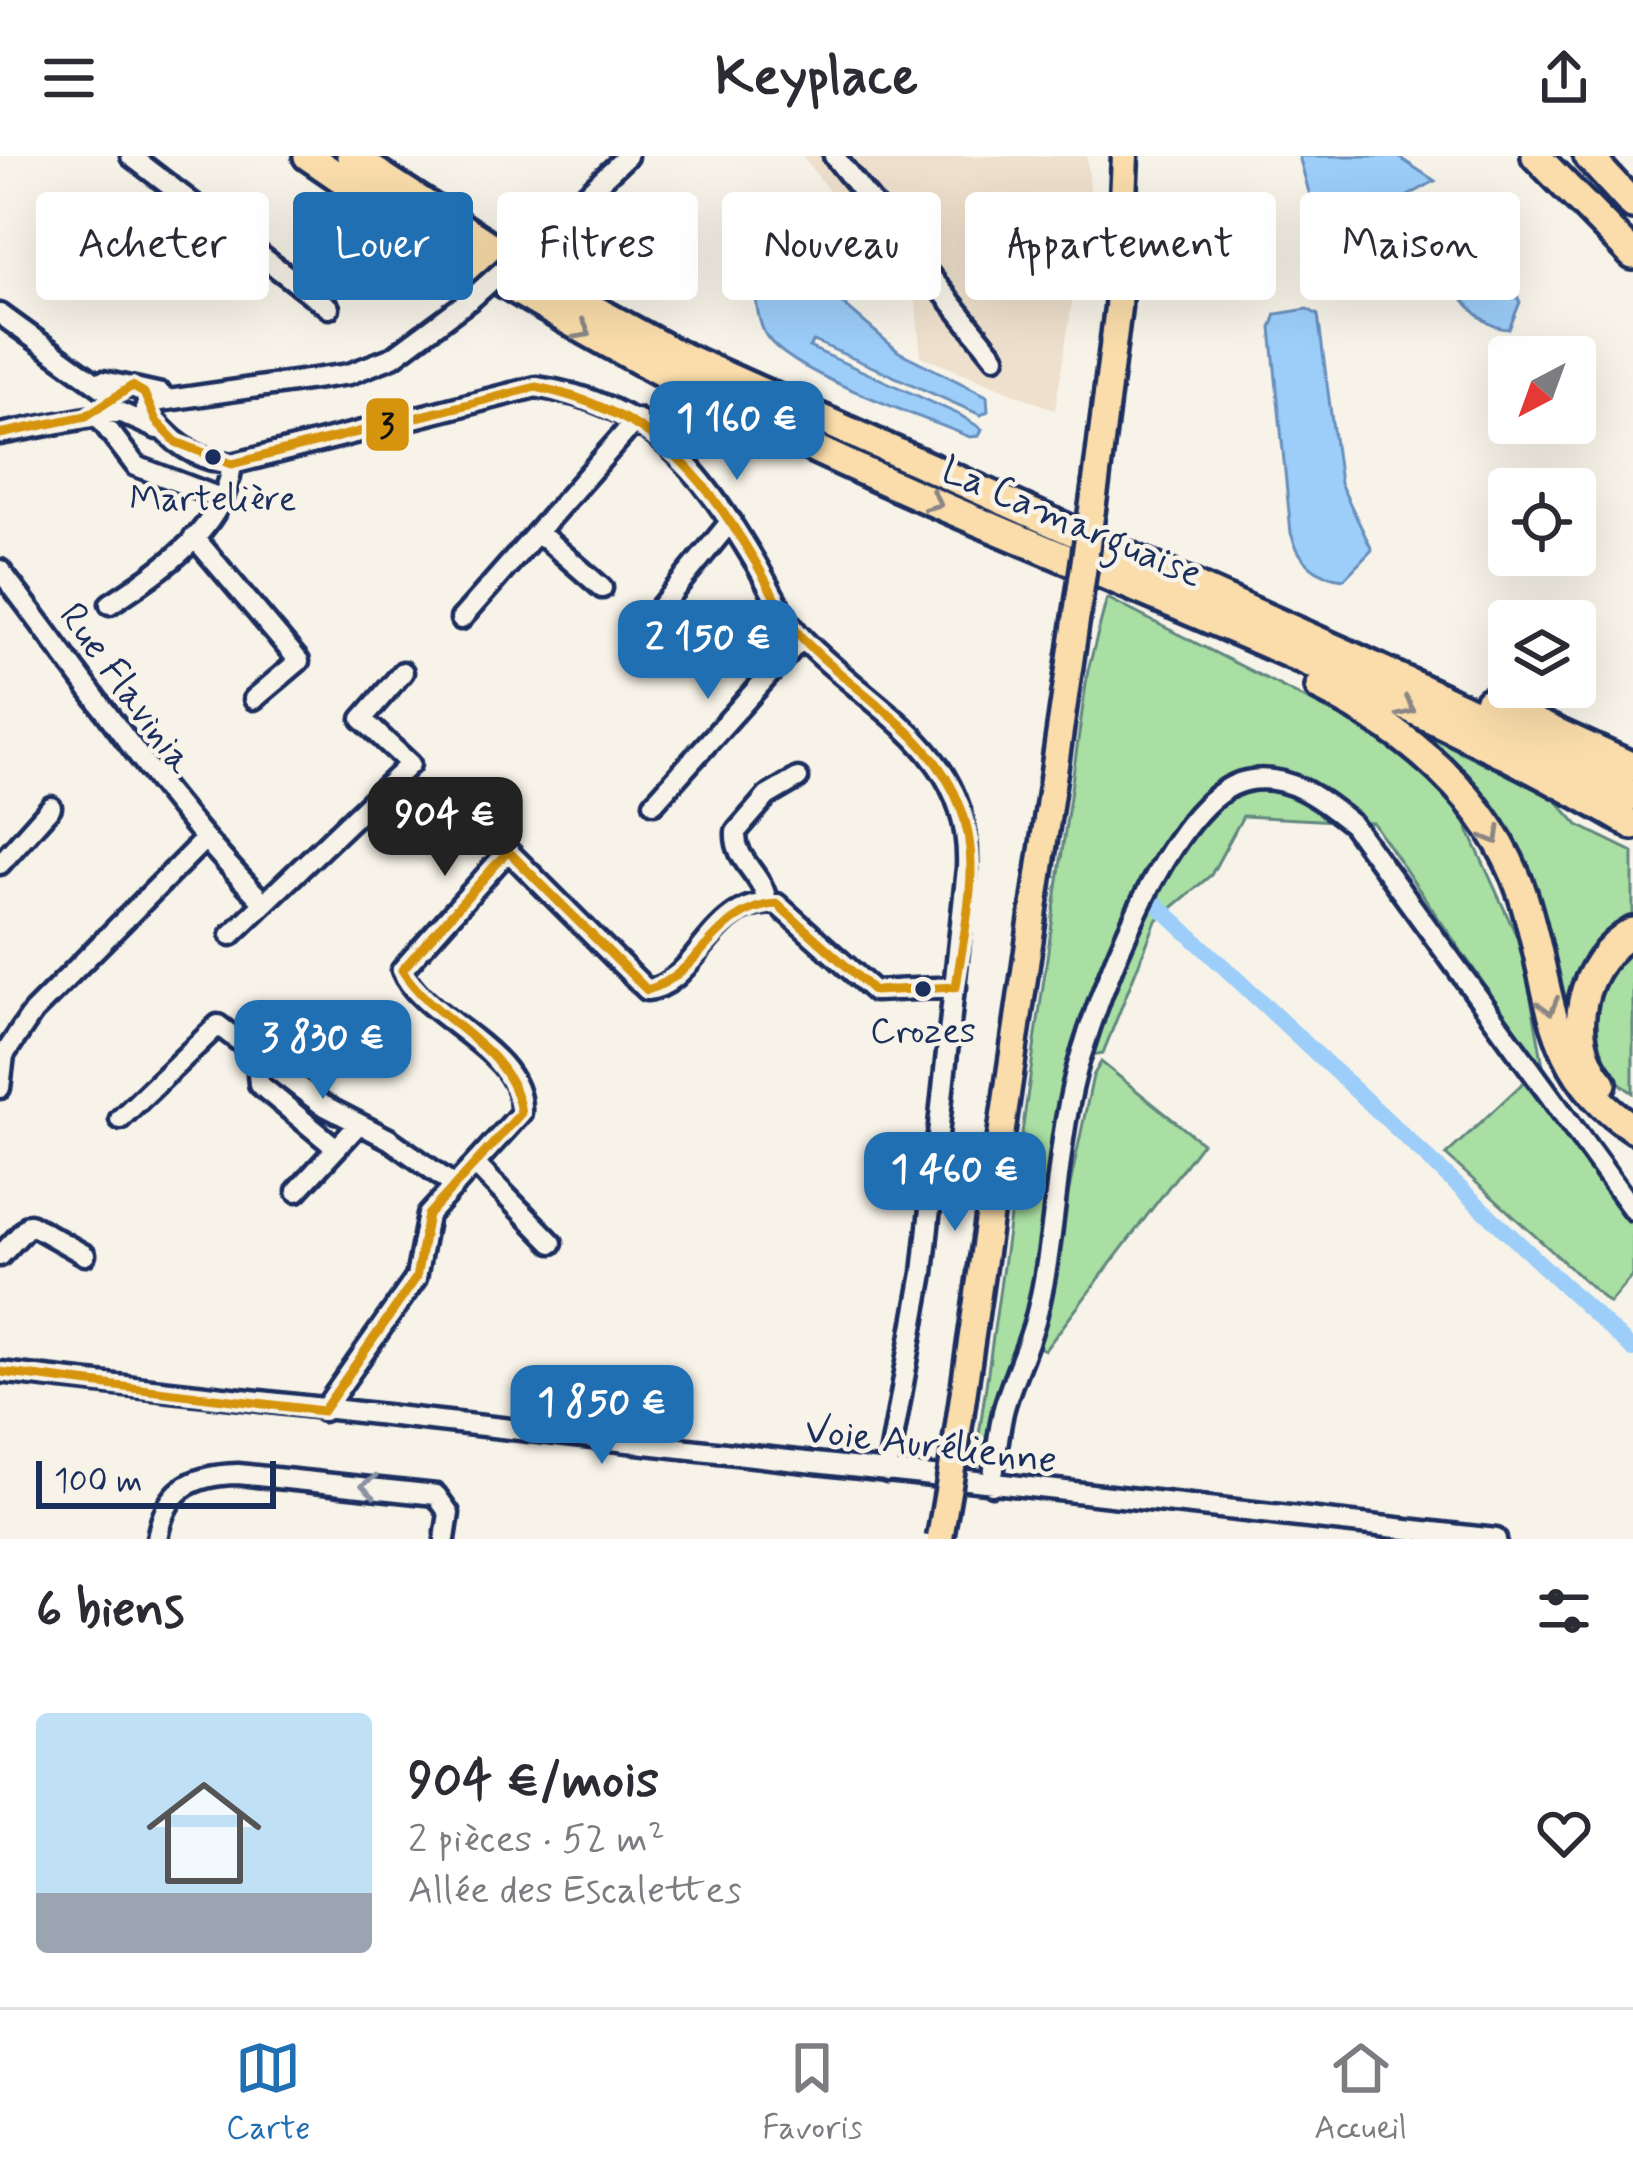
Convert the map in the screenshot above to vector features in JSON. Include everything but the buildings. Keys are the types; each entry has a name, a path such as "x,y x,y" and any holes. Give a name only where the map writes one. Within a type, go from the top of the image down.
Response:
{"highway":[{"name":"La Camarguaise","path":"308,156 501,285 657,371 882,479 1455,730 1633,824"},
{"name":"La Camarguaise","path":"351,156 553,287 674,353 1493,722 1633,796"},
{"path":"1536,156 1633,254"},
{"path":"1588,156 1633,205"},
{"path":"1125,584 1396,730 1454,782 1493,832 1522,892 1562,1049 1594,1098 1633,1128"},
{"path":"1190,584 1394,661 1633,767"},
{"path":"1633,932 1603,956 1586,987 1580,1026 1589,1068 1633,1109"}],"main road":[{"path":"940,1539 1096,482 1118,307 1125,156"}],"street":[{"path":"131,156 329,308"},
{"path":"0,434 130,402 349,374 393,357 471,299 627,156"},
{"path":"834,156 995,357"},
{"path":"0,314 130,402 197,457 232,464 536,387 573,392 637,419 693,470 731,521 802,638 915,736 944,771 962,808 968,838 956,987 923,1273 886,1472"},
{"path":"92,415 136,466 223,499"},
{"path":"461,620 637,419"},
{"path":"110,604 174,562 223,499 232,464"},
{"path":"634,639 731,521"},
{"path":"539,533 602,587"},
{"path":"194,537 299,661 254,699"},
{"name":"Rue Flavinia","path":"0,570 203,841 264,903"},
{"path":"654,803 802,638"},
{"path":"231,934 410,764 362,719 404,672"},
{"path":"767,903 765,889 738,854 736,832 767,796 798,778"},
{"path":"992,1485 1004,1410 1036,1317 1080,1058 1137,907 1160,865 1204,806 1242,781 1272,779 1316,794 1352,824 1633,1210"},
{"path":"0,864 51,807"},
{"path":"0,1088 2,1059 11,1040 70,978 85,955 115,932 156,883 203,841"},
{"path":"323,1411 416,1278 428,1215 521,1113 522,1102 482,1043 412,986 402,970 508,851 647,990 669,983 718,926 767,903 777,904 874,991 901,994 956,987"},
{"path":"120,1119 214,1024 267,1065 455,1186"},
{"path":"267,1065 258,1075 259,1084 336,1148"},
{"path":"297,1191 359,1124"},
{"path":"475,1164 552,1243"},
{"path":"0,1256 29,1223 85,1256"},
{"name":"Voie Aurélienne","path":"0,1372 1496,1539"},
{"path":"157,1539 161,1514 183,1484 207,1474 238,1474 436,1495 449,1513 445,1539"}],"shaded area":[{"path":"802,156 1087,156 1090,192 965,192 965,300 1072,300 1055,410 921,356 913,300 941,300 941,192 830,192"}],"green space":[{"path":"1107,598 1389,741 1459,810 1522,948 1544,1071 1373,823 1243,816 1211,875 1156,921 1103,1053 1071,1059 1024,1326 1000,1383 986,1458 974,1470 1088,670"},
{"path":"1412,728 1554,798 1578,825 1633,852 1633,918 1597,947 1562,1020 1531,903 1436,750"},
{"path":"1633,950 1633,1093 1604,1062 1595,1021 1605,981"},
{"path":"1101,1062 1202,1143 1045,1350 1036,1346 1093,1076"},
{"path":"1524,1082 1633,1224 1633,1275 1609,1303 1446,1155"}],"water":[{"path":"1299,156 1397,156 1435,181 1415,192 1309,192"},
{"path":"757,300 838,300 899,352 987,396 988,411 981,415 814,341 809,347 960,415 982,429 979,436 970,437 858,392 798,363 764,332"},
{"path":"1465,300 1520,302 1509,329 1495,326"},
{"path":"1307,309 1318,315 1340,483 1372,550 1344,579 1310,565 1291,533 1271,328 1276,314"}],"waterway":[{"path":"1149,897 1633,1350"}],"transit line":[{"name":"3","path":"0,434 86,416 132,386 144,393 156,421 176,442 232,464 536,387 575,397 640,427 691,471 713,498 797,631 912,735 947,780 967,827 970,850 970,896 956,987"},
{"name":"3","path":"323,1411 416,1278 428,1215 521,1113 503,1069 416,989 402,970 508,851 647,990 682,970 738,917 777,904 874,991 956,987"},
{"name":"3","path":"0,1372 323,1411"}],"place":[{"name":"Martelière","path":"213,457"},
{"name":"Crozes","path":"923,989"}]}
